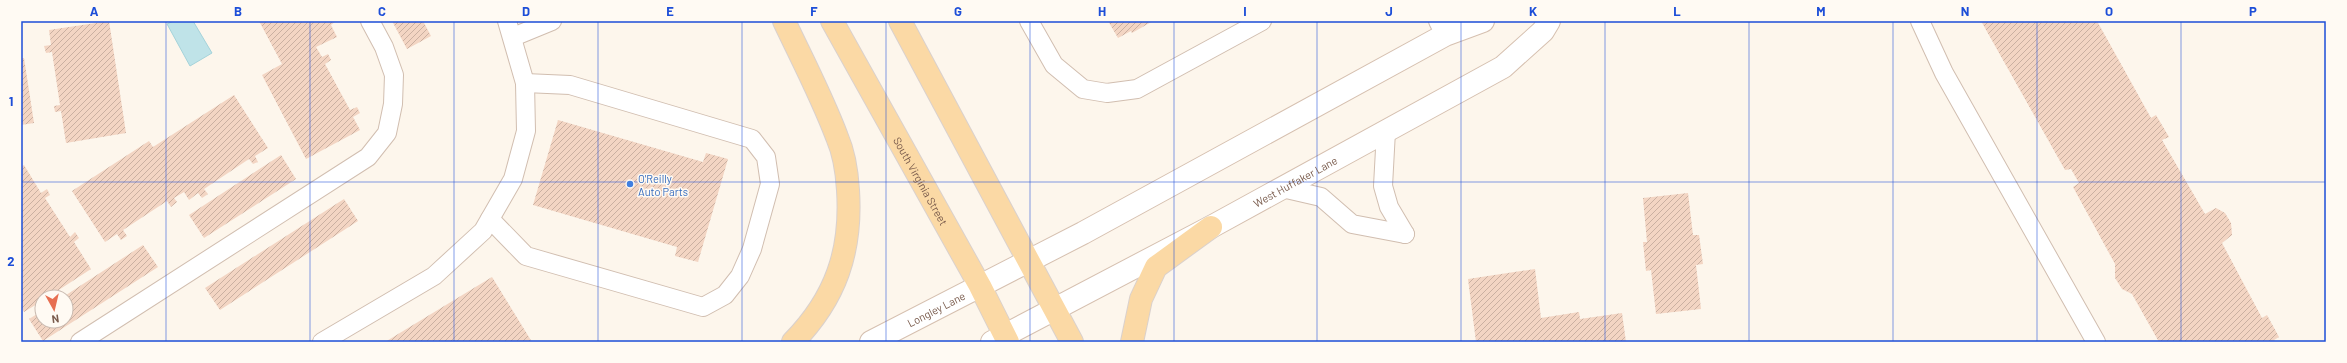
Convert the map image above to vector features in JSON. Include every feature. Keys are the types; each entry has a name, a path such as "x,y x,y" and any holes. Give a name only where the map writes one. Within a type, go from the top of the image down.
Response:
{"main road":[{"path":"784,21 838,138 847,175 850,215 845,255 828,296 807,328 793,342"},
{"name":"South Virginia Street","path":"832,21 980,286 1002,340"},
{"path":"900,21 1072,342"},
{"path":"1132,342 1141,299 1156,267 1211,227"}],"street":[{"path":"1029,261 1441,28 1483,21"},
{"name":"West Huffaker Lane","path":"1002,340 1028,323 1211,227 1503,67 1542,31 1549,21"},
{"name":"Longley Lane","path":"871,342 1029,261"}],"lane":[{"path":"80,342 368,157 387,133 393,104 394,76 384,47 370,21"},
{"path":"322,342 434,276 483,231 513,179 526,131 525,83 510,29 552,21"},
{"path":"1029,21 1054,65 1083,89 1107,93 1136,89 1262,21"},
{"path":"1920,21 1944,73 2096,342"},
{"path":"490,219 526,256 703,307 725,295 740,276 752,249 770,184 766,157 752,139 570,85 525,83"},
{"path":"1282,188 1321,197 1352,224 1405,234 1389,207 1383,186 1386,131"}],"water":[{"path":"174,21 193,21 212,53 190,66 167,24"}],"building":[{"path":"109,21 126,133 66,143 61,111 55,112 54,106 60,105 52,52 46,53 44,46 51,45 49,30"},
{"path":"259,21 336,21 331,25 337,37 316,47 322,57 328,54 331,60 325,64 350,110 357,107 360,113 353,117 360,130 306,159 262,75 282,64"},
{"path":"392,21 423,21 431,36 407,49"},
{"path":"1108,21 1153,21 1132,33 1131,31 1118,38"},
{"path":"1981,21 2097,21 2151,118 2156,115 2169,137 2162,140 2205,214 2216,208 2225,213 2231,223 2232,235 2222,243 2262,318 2267,315 2279,337 2274,340 2276,342 2159,342 2132,294 2122,289 2115,278 2115,264 2073,187 2079,183 2071,169 2065,170"},
{"path":"21,58 24,58 34,123 21,125"},
{"path":"234,95 268,148 255,156 258,162 253,164 249,159 204,189 208,194 202,198 198,193 189,200 184,192 174,198 177,202 171,207 167,201 123,230 127,236 121,240 117,234 105,242 72,191 149,141 153,147"},
{"name":"O'Reilly Auto Parts","path":"558,120 703,162 706,153 728,159 698,262 675,256 677,247 533,205"},
{"path":"281,155 296,179 204,238 189,215"},
{"path":"24,165 41,193 47,189 50,195 45,198 70,237 75,232 79,238 74,242 91,269 60,289 34,289 34,306 24,312 21,307 21,167"},
{"path":"1688,193 1693,235 1699,235 1703,264 1696,265 1701,309 1656,314 1651,270 1646,271 1643,242 1647,242 1643,198"},
{"path":"344,199 358,221 220,310 205,288"},
{"path":"143,245 158,267 74,321 74,290"},
{"path":"1535,269 1541,318 1579,312 1580,319 1622,313 1626,342 1476,342 1468,279"},
{"path":"492,277 532,342 385,342"},
{"path":"34,316 34,327 29,319"},
{"path":"35,329 62,329 43,341"}],"place":[{"name":"O'Reilly Auto Parts","path":"630,184"}]}
